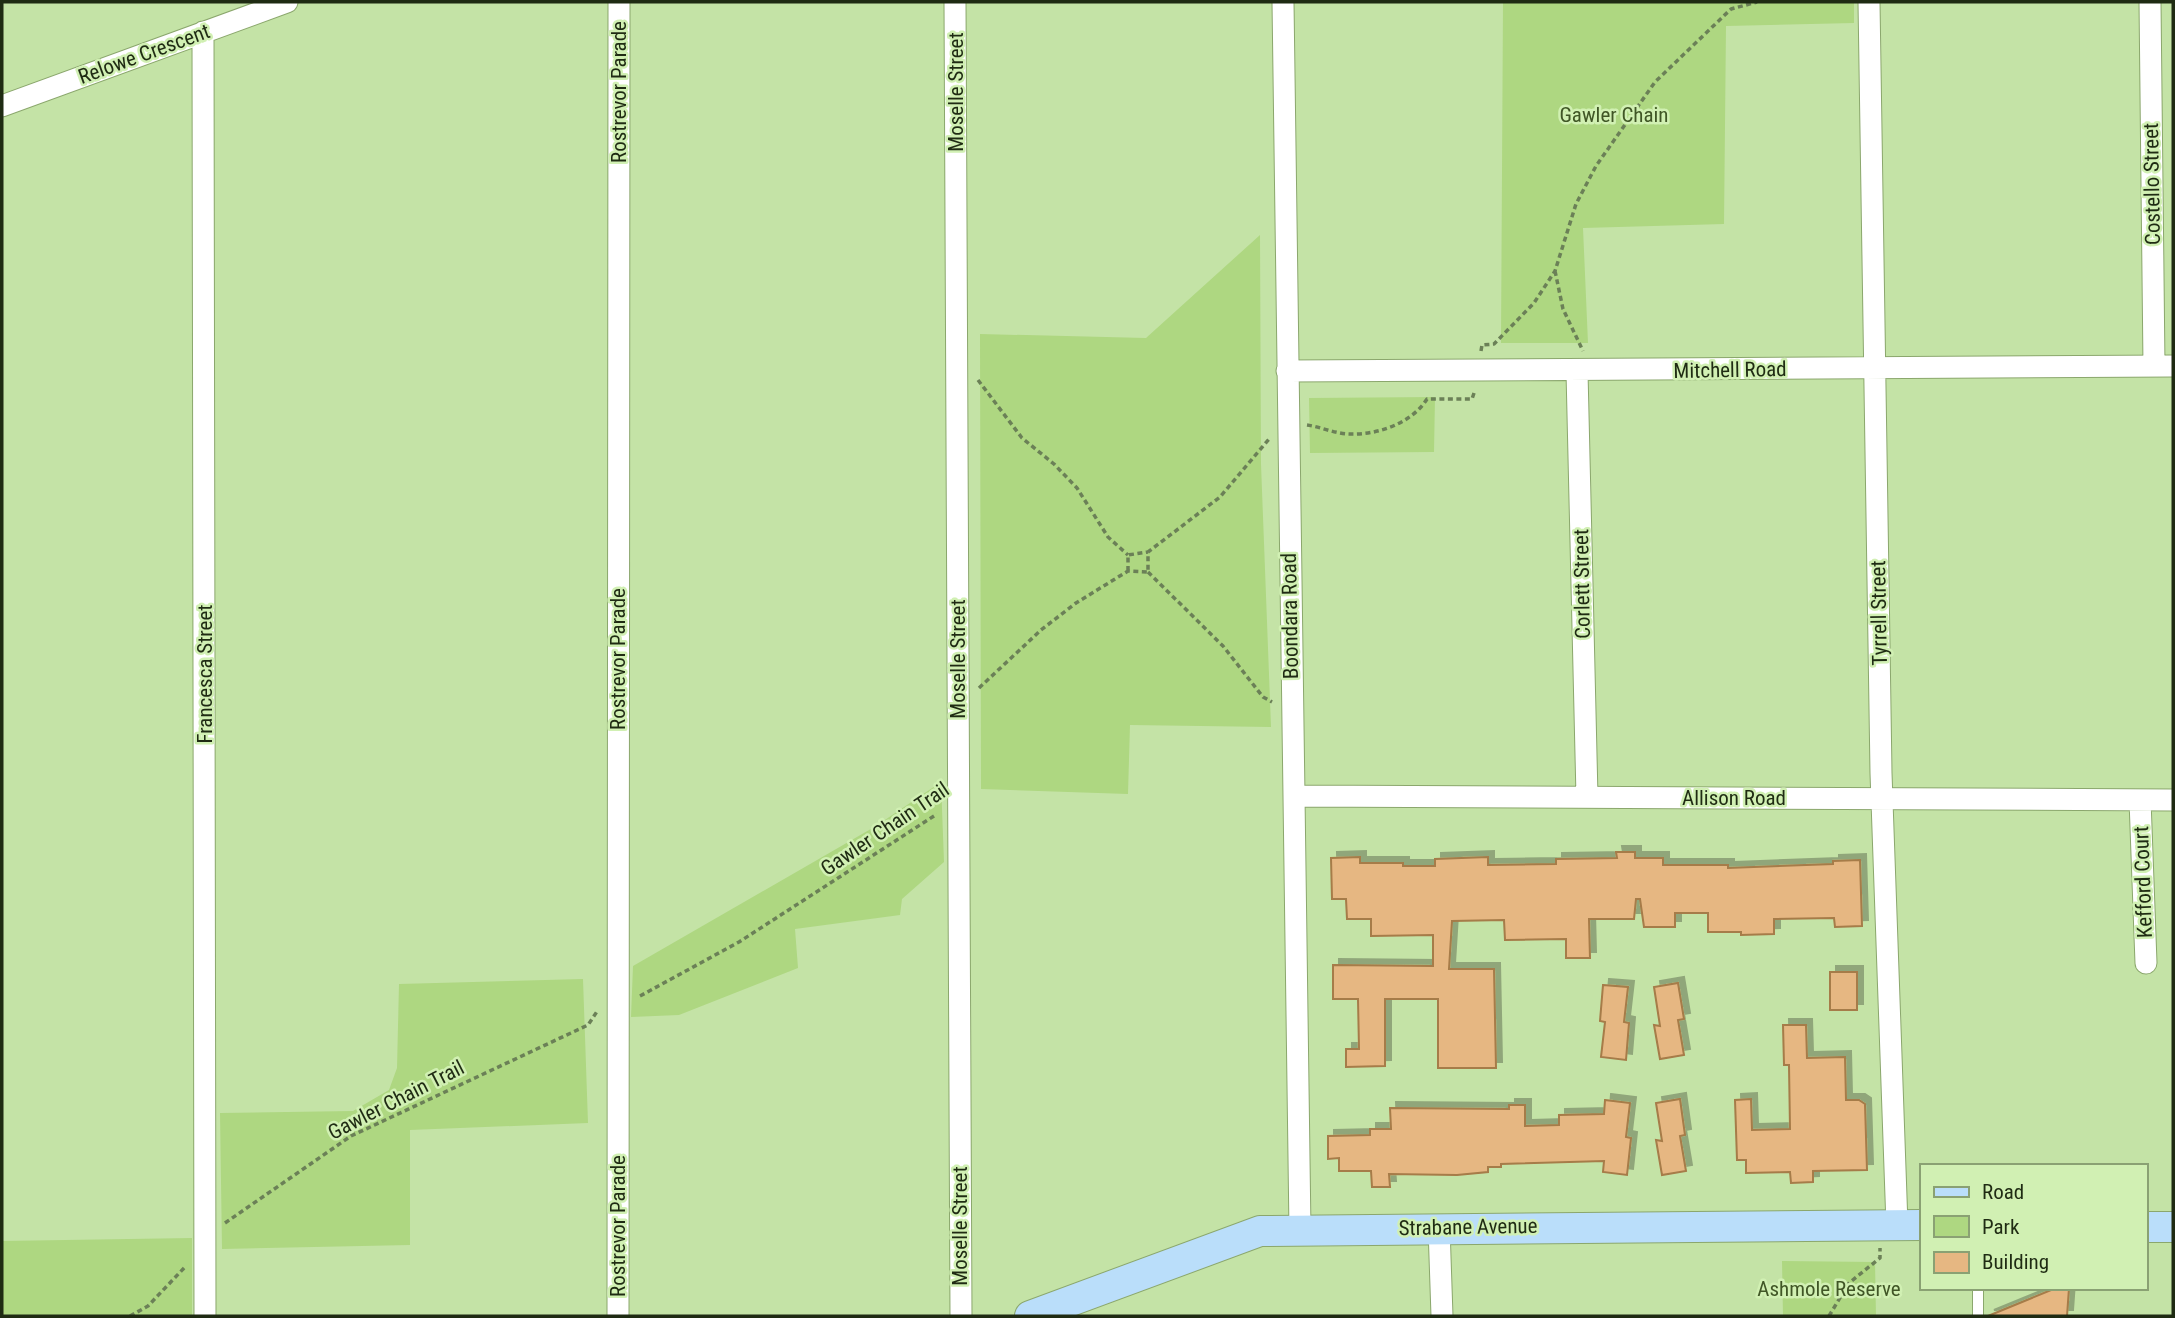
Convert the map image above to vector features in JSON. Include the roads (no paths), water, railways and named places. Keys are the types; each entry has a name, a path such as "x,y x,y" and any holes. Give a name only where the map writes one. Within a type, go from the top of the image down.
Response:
{"street":[{"name":"Relowe Crescent","path":"2,106 287,2"},
{"name":"Rostrevor Parade","path":"618,1316 619,2"},
{"name":"Moselle Street","path":"955,2 961,1316"},
{"name":"Boondara Road","path":"1283,2 1300,1230"},
{"name":"Tyrrell Street","path":"1869,2 1882,799 1899,1225"},
{"name":"Costello Street","path":"2150,2 2164,366"},
{"name":"Francesca Street","path":"203,32 205,1316"},
{"name":"Mitchell Road","path":"1287,371 1585,372 2164,366"},
{"name":"Corlett Street","path":"1585,372 1587,797"},
{"name":"Allison Road","path":"1295,796 2173,800"},
{"name":"Kefford Court","path":"2140,800 2146,963"},
{"name":"Strabane Avenue","path":"1031,1316 1260,1231 1439,1227 1899,1225"},
{"path":"1439,1227 1442,1316"},
{"path":"2147,1227 2173,1227"}],"lane":[{"path":"1978,1290 1978,1316"}],"park label":[{"name":"Gawler Chain","path":"1614,115"},
{"name":"Ashmole Reserve","path":"1829,1289"}]}
